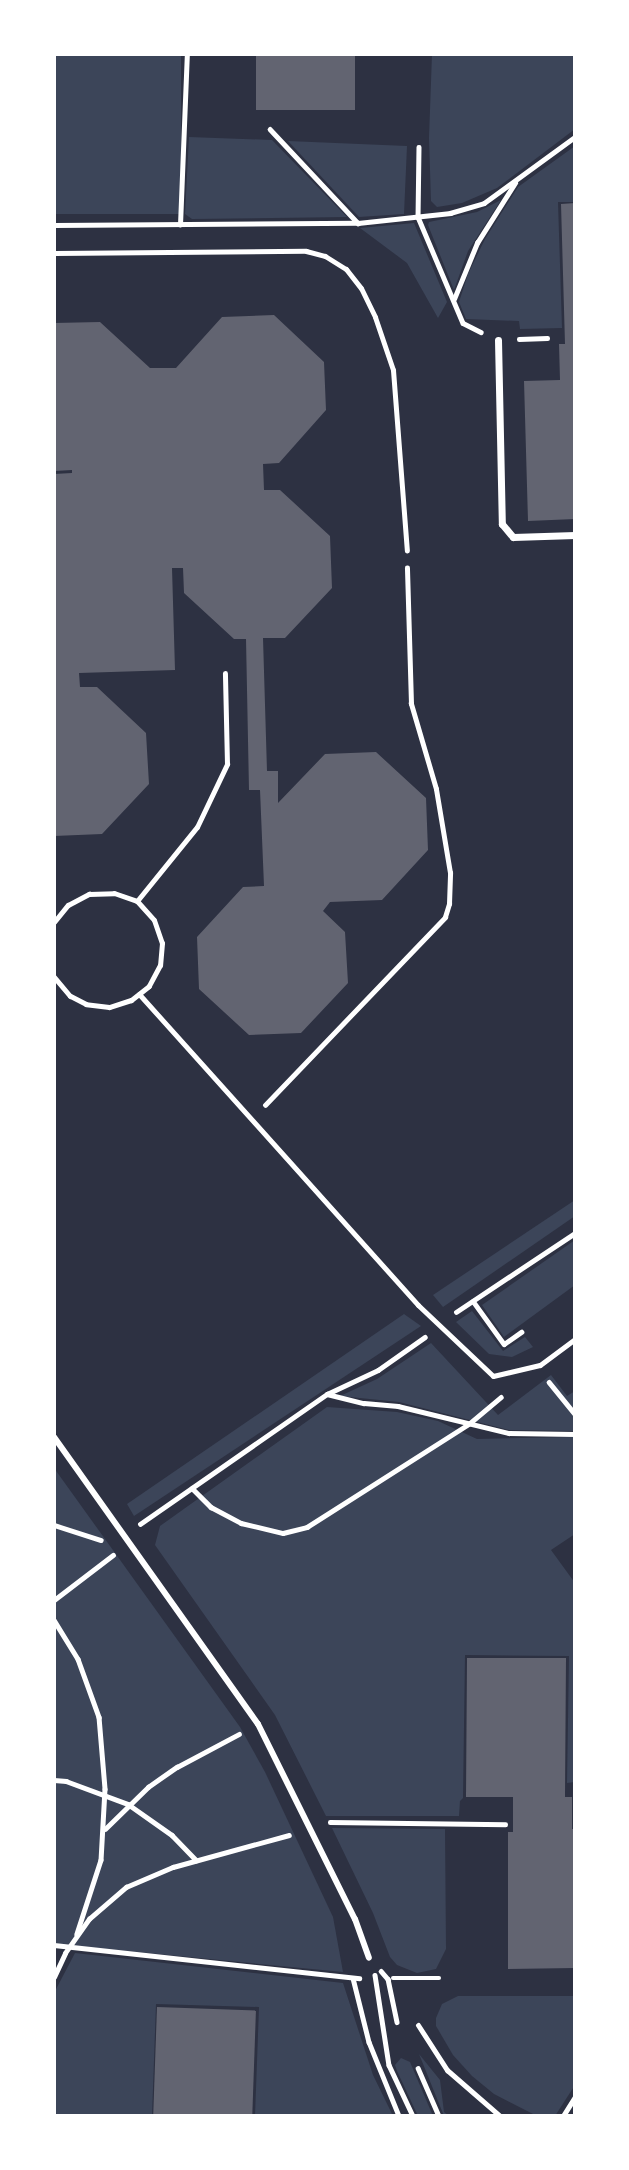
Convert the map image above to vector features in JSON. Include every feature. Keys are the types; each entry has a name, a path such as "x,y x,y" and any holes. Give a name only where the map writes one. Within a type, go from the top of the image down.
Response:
{"street":[{"path":"498,340 502,524 513,537 575,535"},
{"path":"54,1437 258,1724 355,1919 369,1958"}],"lane":[{"path":"54,253 306,251 325,256 346,269 361,288 375,317 393,370 407,550"},
{"path":"137,901 197,827 227,764 225,673"},
{"path":"54,922 68,905 89,894 114,892 137,901 154,920 162,943 160,965 149,986 139,995 109,1007 86,1004 70,996 54,977"},
{"path":"139,995 418,1305 493,1376 540,1365 575,1339"},
{"path":"418,2025 447,2070 500,2116"}],"path":[{"path":"180,226 187,54"},
{"path":"270,129 358,223"},
{"path":"54,225 358,223 418,217 484,203 575,137"},
{"path":"419,147 418,217 463,323 498,340 547,338"},
{"path":"454,300 477,243 516,182"},
{"path":"251,1119 445,917 449,904 450,873 436,789 411,704 407,550"},
{"path":"125,1534 327,1394 377,1370 472,1301 575,1233"},
{"path":"472,1301 504,1344 522,1332"},
{"path":"192,1488 211,1507 241,1524 283,1533 307,1527 470,1423 506,1393"},
{"path":"327,1394 509,1433 575,1434"},
{"path":"54,1525 106,1541 132,1544"},
{"path":"54,1600 132,1544"},
{"path":"54,1620 78,1659 99,1717 105,1795 101,1860 76,1938"},
{"path":"104,1830 128,1804 177,1767 258,1724"},
{"path":"54,1780 66,1781 128,1804 172,1835 196,1860"},
{"path":"54,1977 89,1919 126,1887 196,1860 329,1822 505,1824"},
{"path":"54,1945 69,1949 368,1979"},
{"path":"369,1958 377,1979 389,2066 413,2116"},
{"path":"353,1978 369,2042 399,2116"},
{"path":"393,1978 439,1978"},
{"path":"563,2116 575,2097"}],"shaded area":[{"path":"54,54 181,54 181,214 54,214"},
{"path":"432,54 575,54 575,129 497,188 462,203 437,207 431,201 429,138"},
{"path":"189,137 272,140 347,217 192,219 185,214"},
{"path":"288,141 407,146 404,214 359,217"},
{"path":"575,146 575,202 558,202 562,328 520,329 519,321 466,319 459,302 468,274 485,239 518,187"},
{"path":"501,200 468,251 454,290 429,222 477,212"},
{"path":"414,223 447,302 438,318 407,263 360,228"},
{"path":"575,1200 575,1216 443,1307 433,1295"},
{"path":"575,1240 575,1285 504,1337 482,1305"},
{"path":"472,1311 503,1351 525,1337 533,1347 512,1357 489,1354 456,1322"},
{"path":"404,1314 421,1326 134,1516 127,1504"},
{"path":"431,1343 498,1415 551,1375 567,1396 575,1391 575,1431 509,1430 399,1402 340,1396 377,1379"},
{"path":"327,1407 397,1412 438,1421 477,1439 575,1437 575,1534 551,1550 575,1583 575,1782 567,1783 569,1656 465,1655 463,1798 460,1801 459,1816 326,1816 275,1715 155,1545 160,1526"},
{"path":"54,1468 240,1727 265,1772 333,1917 343,1972 54,1944"},
{"path":"332,1828 445,1829 446,1949 436,1969 417,1973 397,1965 390,1957 373,1913"},
{"path":"75,1953 343,1983 373,2075 393,2116 255,2116 259,2007 156,2004 152,2116 59,2116 54,2112 54,1993"},
{"path":"458,1996 575,1996 575,2085 555,2116 537,2116 494,2094 472,2076 453,2055 436,2026 436,2018 442,2004"},
{"path":"419,2054 440,2080 444,2112 449,2116 444,2116"},
{"path":"401,2058 410,2062 433,2116 418,2116 395,2065"}],"building":[{"path":"256,54 355,54 355,110 256,110"},
{"path":"575,203 575,519 528,521 524,381 560,380 559,344 565,344 561,204"},
{"path":"274,315 324,362 326,410 279,463 263,464 264,490 280,490 330,536 332,588 285,638 263,638 267,771 278,771 278,803 325,754 376,752 426,798 428,850 382,900 330,902 323,911 345,932 348,983 301,1033 249,1035 199,989 197,937 243,887 264,886 260,790 249,790 246,639 234,639 184,593 183,568 172,568 175,670 79,673 80,687 97,687 146,733 149,784 102,834 54,836 54,474 72,473 72,470 54,471 54,323 100,322 150,368 176,368 222,317"},
{"path":"467,1658 566,1658 565,1797 572,1797 572,1829 575,1829 575,1968 508,1969 508,1832 513,1832 513,1797 466,1797"},
{"path":"157,2007 256,2010 252,2116 153,2116"}]}
